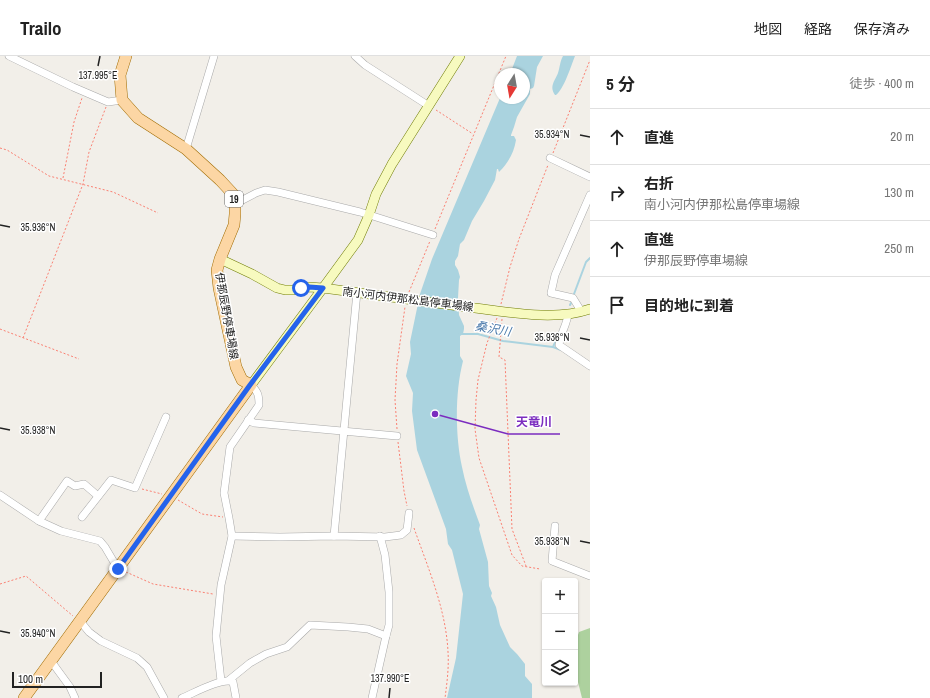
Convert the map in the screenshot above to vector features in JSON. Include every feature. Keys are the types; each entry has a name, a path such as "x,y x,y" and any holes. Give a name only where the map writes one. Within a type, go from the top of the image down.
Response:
{"main road":[{"path":"122,100 120,75 126,56"},
{"name":"伊那辰野停車場線","path":"122,100 138,118 186,149 233,194 235,204 234,225 217,270 219,288 236,367 242,380 250,385"},
{"path":"24,698 250,385"}],"street":[{"path":"9,56 108,102 122,100"},
{"path":"186,149 214,56"},
{"path":"355,56 365,65 429,106"},
{"path":"221,681 216,636 221,585 232,536 224,493 230,447 259,405 257,391 250,385 358,240 376,194 392,164 460,56"},
{"path":"550,158 590,177"},
{"path":"235,204 256,193 266,190 369,215 433,235"},
{"path":"581,312 573,298 551,293 555,275 590,195"},
{"name":"南小河内伊那松島停車場線","path":"220,259 277,288 285,290 309,287 323,288 498,311 540,314 568,314 590,309"},
{"path":"334,536 357,292"},
{"path":"568,314 559,345 590,366"},
{"path":"82,517 111,480 135,488 166,417"},
{"path":"248,420 254,423 397,436"},
{"path":"39,521 67,481 75,486 84,484 98,496"},
{"path":"0,495 39,521 61,531 100,542 105,547 118,569"},
{"path":"232,536 280,538 401,535 407,530 409,514"},
{"path":"556,526 552,561 590,576"},
{"path":"372,698 389,626 389,592 385,555 380,536"},
{"path":"80,621 101,641 137,658 148,667 164,698"},
{"path":"182,698 221,681 229,680 250,663 266,654 287,647 310,624 348,626 368,629 386,636"},
{"path":"51,661 70,687 75,698"},
{"path":"229,680 233,682 236,698"}],"path":[{"path":"409,514 404,491 397,436 395,400 397,364 408,299 506,56"},
{"path":"63,179 74,122 84,92"},
{"path":"23,338 83,184 89,152 108,102"},
{"path":"429,106 474,135"},
{"path":"0,148 7,150 49,176 113,192 158,212"},
{"path":"498,311 501,336 499,357 504,360 512,529 526,566"},
{"path":"0,329 79,359"},
{"path":"135,488 171,496 202,514 229,518"},
{"path":"414,528 438,598 446,630 448,658 444,698"},
{"path":"118,569 153,584 220,595"},
{"path":"0,584 26,576 80,621"}],"green space":[{"path":"590,628 590,698 582,698 578,682 579,632"}],"water":[{"path":"517,56 543,56 537,67 533,88 530,89 530,68 512,68"},
{"path":"563,56 575,56 564,83 559,92 555,95 553,92 554,81"},
{"path":"497,104 524,104 517,117 511,135 514,136 516,140 512,153 508,161 499,172 497,169 495,180 472,221 464,240 460,244 458,256 455,261 460,277 458,298 459,315 464,326 463,334 460,336 460,356 463,361 458,386 457,428 464,474 480,525 479,529 488,562 489,586 492,593 491,596 496,607 500,625 510,647 525,664 525,676 532,684 532,698 447,698 456,658 463,594 452,550 448,544 446,529 417,450 412,411 413,393 406,376 411,354 410,342 420,294 432,259"}],"waterway":[{"path":"574,294 586,262 590,258"},
{"name":"桑沢川","path":"459,334 478,334 503,341 553,347 561,350"},
{"path":"553,347 558,336"}],"place":[{"name":"天竜川","path":"435,414"}],"route":[{"path":"118,569 250,385 323,288 301,288"}]}
